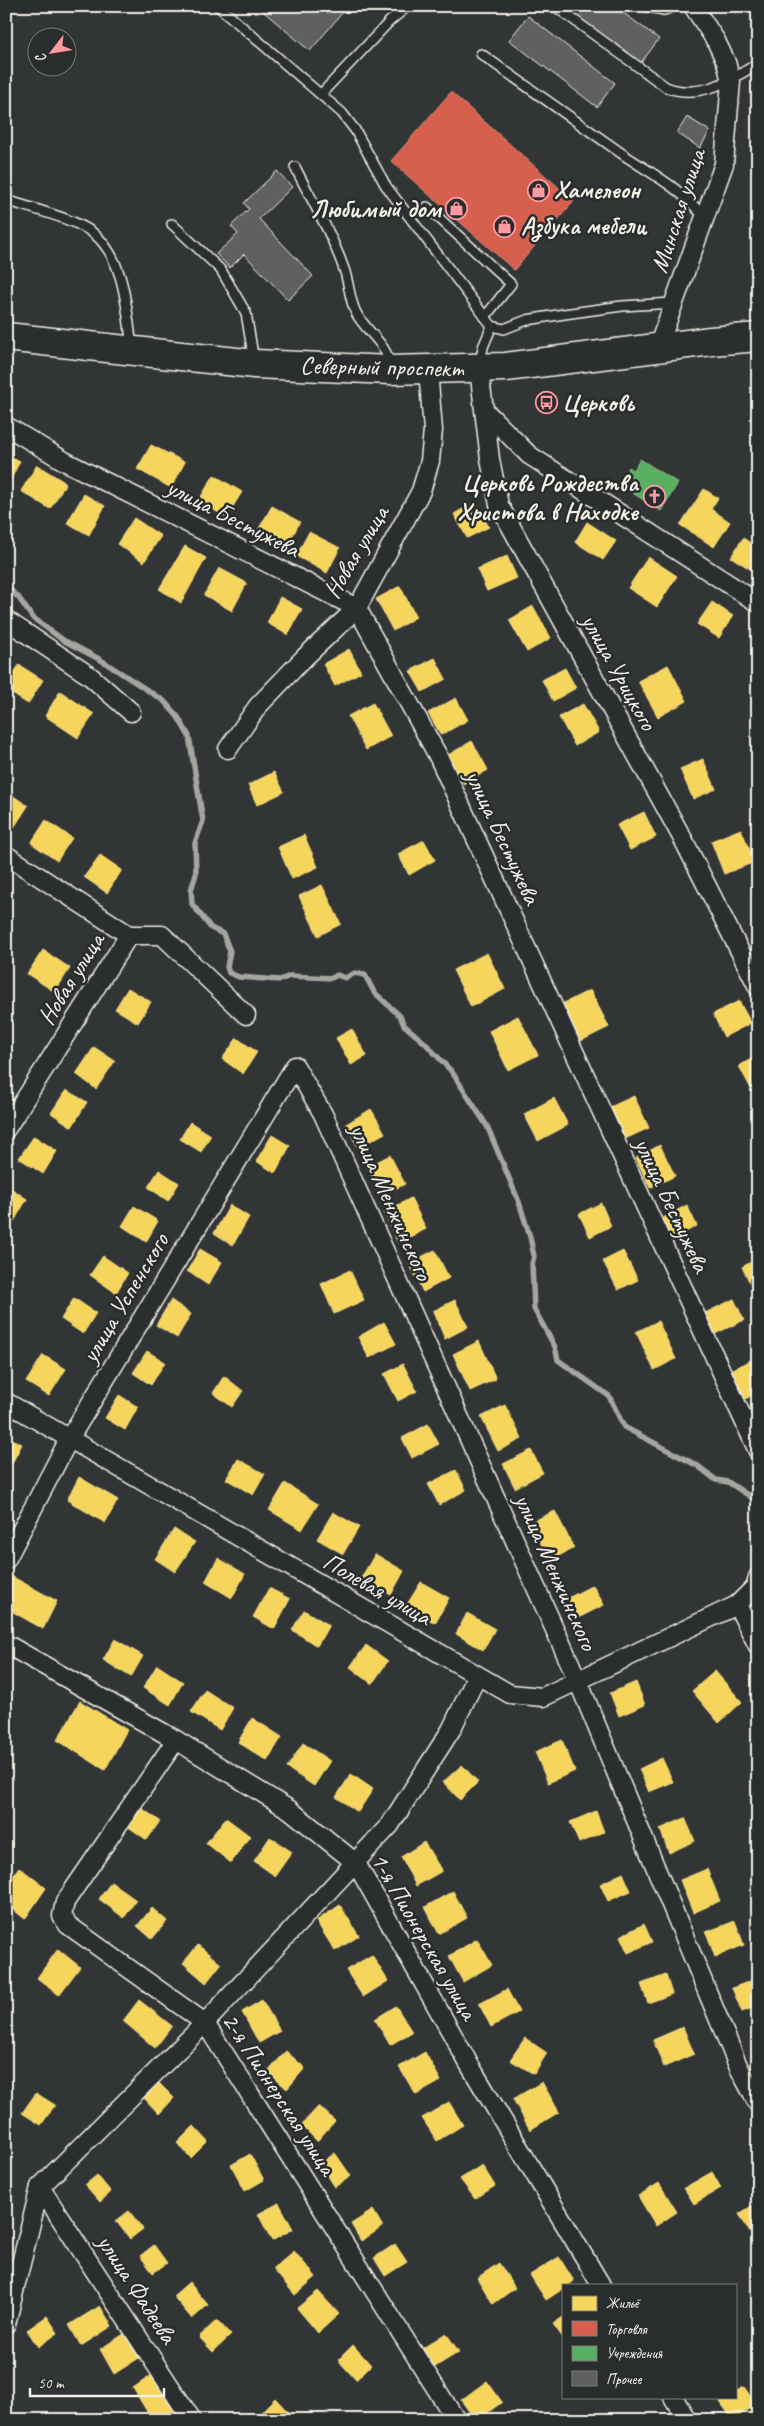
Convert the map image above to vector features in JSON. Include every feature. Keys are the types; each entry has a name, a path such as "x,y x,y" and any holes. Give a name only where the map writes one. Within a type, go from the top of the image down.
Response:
{"main road":[{"name":"Северный проспект","path":"6,337 255,364 390,370 479,369 758,337"}],"street":[{"name":"Минская улица","path":"658,347 724,164 731,81 726,62 716,41 693,6"},
{"name":"улица Урицкого","path":"479,369 490,459 499,505 684,841 758,987"},
{"name":"Новая улица","path":"228,749 258,706 305,657 357,608 421,491 430,461 433,430 428,370"},
{"path":"485,411 529,455 758,604"},
{"name":"улица Бестужева","path":"6,426 66,462 357,608 438,756 758,1451"},
{"path":"6,620 90,676 130,712"},
{"path":"6,855 129,934"},
{"name":"Новая улица","path":"6,1129 129,934 162,935 246,1015"},
{"name":"улица Успенского","path":"6,1560 69,1439 295,1066"},
{"name":"улица Менжинского","path":"295,1066 324,1114 578,1681 739,2068 758,2104"},
{"name":"Полевая улица","path":"6,1402 510,1694 543,1697 737,1605"},
{"path":"758,1577 756,1586 737,1605 758,1646"},
{"name":"1-я Пионерская улица","path":"6,1644 176,1740 290,1810 356,1863 469,2064 600,2284"},
{"path":"6,2324 40,2186 205,2023 390,1825 451,1730 476,1676"},
{"name":"2-я Пионерская улица","path":"176,1740 65,1902 62,1916 68,1925 205,2023 456,2420"},
{"name":"улица Фадеева","path":"40,2186 192,2420"},
{"path":"674,2398 687,2420"}],"lane":[{"path":"218,6 342,113 355,130 386,186 492,326 504,330 527,320 622,306 674,302"},
{"path":"321,94 390,21 408,6"},
{"path":"643,6 664,10 675,6"},
{"path":"556,7 666,86 679,92 691,92 731,81 758,63"},
{"path":"481,54 637,164 673,186 688,198 705,218"},
{"path":"295,167 331,238 345,272 356,312 389,356 390,370"},
{"path":"6,200 78,225 94,233 116,266 125,292 132,351"},
{"path":"427,207 511,284 485,317"},
{"path":"172,224 222,270 246,313 255,364"},
{"path":"479,369 484,347 492,326"}],"building: Жильё":[{"path":"151,445 185,462 171,488 137,469"},
{"path":"6,454 20,461 8,485 6,484"},
{"path":"37,465 66,483 50,509 21,491"},
{"path":"214,475 242,492 226,518 199,500"},
{"path":"704,489 718,498 711,509 730,522 714,547 680,525"},
{"path":"84,494 105,506 89,535 67,523"},
{"path":"475,502 489,527 467,538 454,514"},
{"path":"272,506 300,522 287,546 258,530"},
{"path":"134,518 161,536 144,562 117,544"},
{"path":"587,522 616,541 603,560 575,542"},
{"path":"309,532 340,548 327,573 296,556"},
{"path":"743,538 758,548 758,574 731,557"},
{"path":"185,546 206,558 181,603 159,589"},
{"path":"507,556 517,578 487,591 477,569"},
{"path":"648,557 677,576 657,607 628,588"},
{"path":"219,568 247,583 232,611 204,595"},
{"path":"400,586 416,617 393,631 376,599"},
{"path":"280,597 302,609 288,635 267,623"},
{"path":"712,602 733,616 719,638 697,624"},
{"path":"533,606 551,638 527,652 509,620"},
{"path":"349,649 361,672 335,686 323,664"},
{"path":"435,658 446,679 422,692 410,671"},
{"path":"19,665 43,680 28,704 6,690 6,686"},
{"path":"668,665 687,701 658,717 638,681"},
{"path":"565,668 576,688 553,701 542,680"},
{"path":"60,691 94,714 78,738 45,716"},
{"path":"456,698 468,720 441,735 428,713"},
{"path":"373,703 391,736 366,750 348,716"},
{"path":"583,704 599,732 575,746 559,717"},
{"path":"472,741 488,770 464,784 448,755"},
{"path":"703,759 716,789 693,799 680,769"},
{"path":"274,772 284,792 257,805 248,785"},
{"path":"6,791 28,806 13,829 6,824"},
{"path":"644,812 656,837 630,850 617,825"},
{"path":"46,820 72,838 57,861 31,843"},
{"path":"741,829 755,862 724,874 711,841"},
{"path":"304,835 318,867 292,879 278,847"},
{"path":"424,840 435,860 409,875 398,854"},
{"path":"100,855 122,870 107,893 84,877"},
{"path":"322,885 341,924 318,936 299,896"},
{"path":"43,950 70,968 55,992 27,974"},
{"path":"487,953 505,989 471,1007 453,970"},
{"path":"128,988 151,1002 138,1023 115,1009"},
{"path":"590,990 609,1027 581,1041 562,1004"},
{"path":"739,1001 751,1023 724,1037 713,1014"},
{"path":"518,1016 538,1055 508,1070 489,1031"},
{"path":"352,1029 367,1056 351,1065 336,1038"},
{"path":"237,1038 257,1052 243,1074 222,1059"},
{"path":"94,1047 115,1061 96,1089 76,1074"},
{"path":"758,1055 758,1102 739,1066"},
{"path":"66,1090 87,1102 72,1127 51,1113"},
{"path":"634,1096 649,1128 625,1139 610,1107"},
{"path":"554,1098 568,1125 538,1141 524,1114"},
{"path":"371,1109 385,1133 358,1148 346,1124"},
{"path":"190,1122 211,1135 201,1152 180,1139"},
{"path":"272,1135 290,1146 275,1173 256,1161"},
{"path":"34,1136 57,1151 43,1174 19,1158"},
{"path":"660,1145 675,1176 650,1188 636,1158"},
{"path":"390,1155 405,1184 381,1196 367,1167"},
{"path":"159,1170 179,1183 168,1201 148,1187"},
{"path":"6,1185 27,1199 13,1223 6,1219"},
{"path":"411,1198 426,1229 398,1243 384,1212"},
{"path":"601,1203 611,1226 590,1237 579,1214"},
{"path":"230,1205 249,1217 233,1245 214,1233"},
{"path":"687,1205 697,1226 672,1239 661,1219"},
{"path":"134,1206 158,1221 146,1242 122,1226"},
{"path":"200,1249 222,1262 208,1285 187,1271"},
{"path":"435,1250 449,1278 423,1292 409,1263"},
{"path":"623,1251 638,1280 618,1290 603,1261"},
{"path":"103,1256 128,1273 116,1293 90,1275"},
{"path":"758,1258 758,1281 751,1285 742,1267"},
{"path":"350,1270 364,1300 334,1314 321,1284"},
{"path":"74,1298 96,1313 83,1334 61,1319"},
{"path":"734,1299 744,1320 715,1334 705,1313"},
{"path":"171,1300 191,1314 177,1338 156,1325"},
{"path":"455,1300 468,1327 445,1339 433,1311"},
{"path":"658,1321 676,1359 654,1370 636,1332"},
{"path":"384,1322 396,1344 369,1358 358,1337"},
{"path":"479,1341 496,1379 470,1391 453,1354"},
{"path":"147,1351 165,1362 151,1385 133,1373"},
{"path":"43,1355 66,1369 49,1396 26,1382"},
{"path":"757,1357 758,1393 745,1399 731,1370"},
{"path":"403,1364 417,1391 398,1401 384,1374"},
{"path":"224,1376 243,1391 232,1407 213,1393"},
{"path":"119,1395 138,1407 125,1430 105,1418"},
{"path":"505,1405 522,1439 498,1451 481,1417"},
{"path":"428,1424 439,1444 412,1458 402,1438"},
{"path":"6,1436 22,1444 7,1473 6,1472"},
{"path":"531,1450 543,1473 515,1488 503,1464"},
{"path":"238,1459 265,1474 253,1495 226,1479"},
{"path":"456,1470 466,1490 439,1505 428,1484"},
{"path":"79,1477 118,1500 105,1523 67,1500"},
{"path":"285,1483 318,1504 302,1530 269,1510"},
{"path":"555,1511 574,1548 549,1561 531,1522"},
{"path":"333,1512 359,1527 343,1554 317,1539"},
{"path":"174,1529 195,1542 175,1572 155,1559"},
{"path":"375,1554 404,1571 391,1595 361,1578"},
{"path":"218,1558 245,1574 232,1598 205,1582"},
{"path":"11,1576 57,1601 43,1629 6,1608 6,1584"},
{"path":"421,1582 449,1598 435,1623 406,1606"},
{"path":"593,1585 604,1605 578,1618 568,1598"},
{"path":"269,1588 290,1599 274,1629 253,1617"},
{"path":"304,1610 329,1625 317,1646 292,1630"},
{"path":"467,1613 495,1629 483,1650 456,1634"},
{"path":"115,1639 143,1656 131,1677 103,1660"},
{"path":"366,1645 388,1661 372,1684 350,1667"},
{"path":"157,1665 183,1682 170,1705 143,1688"},
{"path":"715,1671 742,1702 719,1723 692,1691"},
{"path":"636,1682 645,1705 619,1716 610,1693"},
{"path":"205,1690 233,1708 220,1730 191,1712"},
{"path":"80,1701 127,1730 105,1770 57,1740"},
{"path":"252,1718 282,1737 267,1761 238,1742"},
{"path":"562,1740 575,1771 548,1783 535,1752"},
{"path":"303,1743 330,1761 314,1786 287,1768"},
{"path":"662,1758 673,1782 649,1792 639,1769"},
{"path":"462,1765 478,1782 460,1800 443,1782"},
{"path":"351,1774 373,1789 358,1812 336,1797"},
{"path":"140,1807 160,1821 147,1840 127,1826"},
{"path":"596,1811 604,1832 579,1843 570,1822"},
{"path":"226,1818 250,1836 231,1863 206,1843"},
{"path":"685,1818 695,1841 669,1853 660,1829"},
{"path":"270,1837 292,1852 275,1876 254,1861"},
{"path":"424,1842 442,1871 416,1886 401,1857"},
{"path":"19,1867 46,1888 25,1919 6,1904 6,1884"},
{"path":"707,1869 720,1901 693,1913 680,1880"},
{"path":"623,1873 631,1891 608,1901 600,1884"},
{"path":"111,1882 136,1900 124,1918 99,1899"},
{"path":"453,1891 467,1918 439,1934 425,1907"},
{"path":"340,1905 359,1936 335,1951 316,1921"},
{"path":"152,1908 167,1921 152,1939 137,1926"},
{"path":"735,1921 744,1945 715,1957 706,1932"},
{"path":"644,1924 652,1942 628,1953 620,1936"},
{"path":"477,1939 492,1965 463,1982 449,1956"},
{"path":"198,1945 221,1964 206,1983 183,1963"},
{"path":"58,1949 80,1967 59,1995 37,1978"},
{"path":"372,1955 388,1981 363,1997 346,1970"},
{"path":"666,1975 672,1994 648,2003 641,1984"},
{"path":"758,1978 758,2006 742,2012 732,1988"},
{"path":"507,1989 519,2012 491,2027 479,2004"},
{"path":"139,2000 172,2026 155,2048 123,2021"},
{"path":"262,2000 280,2031 259,2043 242,2012"},
{"path":"396,2006 412,2032 390,2045 375,2019"},
{"path":"683,2027 694,2054 664,2067 653,2040"},
{"path":"525,2038 547,2053 534,2074 510,2060"},
{"path":"286,2051 305,2068 287,2089 268,2072"},
{"path":"425,2052 441,2081 416,2095 399,2067"},
{"path":"158,2082 174,2098 159,2114 143,2097"},
{"path":"542,2082 559,2112 530,2130 513,2099"},
{"path":"36,2093 55,2105 41,2125 22,2113"},
{"path":"449,2102 463,2125 437,2141 422,2118"},
{"path":"319,2106 335,2121 317,2141 301,2125"},
{"path":"194,2126 208,2141 191,2158 177,2143"},
{"path":"335,2153 351,2176 335,2187 320,2164"},
{"path":"250,2154 264,2180 245,2191 231,2165"},
{"path":"482,2165 495,2186 475,2199 460,2179"},
{"path":"712,2172 721,2188 694,2204 684,2188"},
{"path":"97,2175 111,2192 100,2202 85,2185"},
{"path":"659,2183 677,2212 656,2226 638,2196"},
{"path":"758,2202 758,2239 755,2241 739,2214"},
{"path":"279,2203 293,2229 272,2241 258,2214"},
{"path":"373,2210 383,2227 361,2241 351,2224"},
{"path":"129,2211 143,2229 130,2239 116,2221"},
{"path":"395,2244 407,2262 385,2276 374,2258"},
{"path":"154,2245 167,2263 153,2273 140,2256"},
{"path":"294,2251 316,2277 295,2295 273,2269"},
{"path":"559,2257 574,2281 570,2284 562,2284 562,2290 546,2300 530,2275"},
{"path":"499,2263 515,2288 493,2304 477,2278"},
{"path":"189,2282 208,2305 192,2319 173,2296"},
{"path":"318,2291 339,2314 318,2333 297,2308"},
{"path":"100,2306 112,2326 81,2346 69,2325"},
{"path":"47,2316 58,2333 38,2347 27,2330"},
{"path":"562,2318 562,2337 553,2324"},
{"path":"217,2320 231,2335 213,2352 199,2337"},
{"path":"446,2333 459,2352 435,2367 423,2348"},
{"path":"124,2334 139,2358 114,2374 100,2349"},
{"path":"353,2345 371,2365 356,2380 338,2360"},
{"path":"152,2375 174,2411 159,2420 152,2420 133,2388"},
{"path":"487,2381 502,2402 478,2420 475,2420 461,2400"},
{"path":"744,2387 756,2404 733,2420 720,2402 726,2398 736,2398 736,2391"},
{"path":"275,2398 289,2413 282,2420 264,2420 259,2414"}],"building: Торговля":[{"path":"451,92 574,201 514,270 391,161"}],"building: Учреждения":[{"name":"Церковь Рождества Христова в Находке","path":"640,459 678,483 661,511 618,484 629,467 634,470"}],"building: Прочее":[{"path":"257,6 348,6 310,51"},
{"path":"561,6 614,6 659,39 640,64"},
{"path":"528,16 615,83 597,107 509,40"},
{"path":"687,117 710,131 700,148 677,133"},
{"path":"277,171 292,187 259,219 313,276 288,300 244,254 230,268 216,254 238,234 231,226 249,209 244,203"}],"waterway":[{"path":"6,586 19,598 32,617 63,640 101,660 164,701 178,717 189,736 203,821 195,843 196,874 191,890 192,904 211,928 223,934 230,951 227,967 229,973 239,977 280,980 290,976 332,978 337,975 345,978 355,973 365,975 374,992 400,1016 404,1025 425,1043 452,1072 487,1126 519,1202 530,1237 534,1256 532,1264 534,1309 555,1347 558,1360 609,1396 624,1427 698,1466 716,1480 728,1482 754,1499 758,1506"}],"place":[{"name":"Хамелеон","path":"538,190"},
{"name":"Любимый дом","path":"457,209"},
{"name":"Азбука мебели","path":"505,226"},
{"name":"Церковь","path":"546,403"},
{"name":"Церковь Рождества Христова в Находке","path":"654,497"}]}
